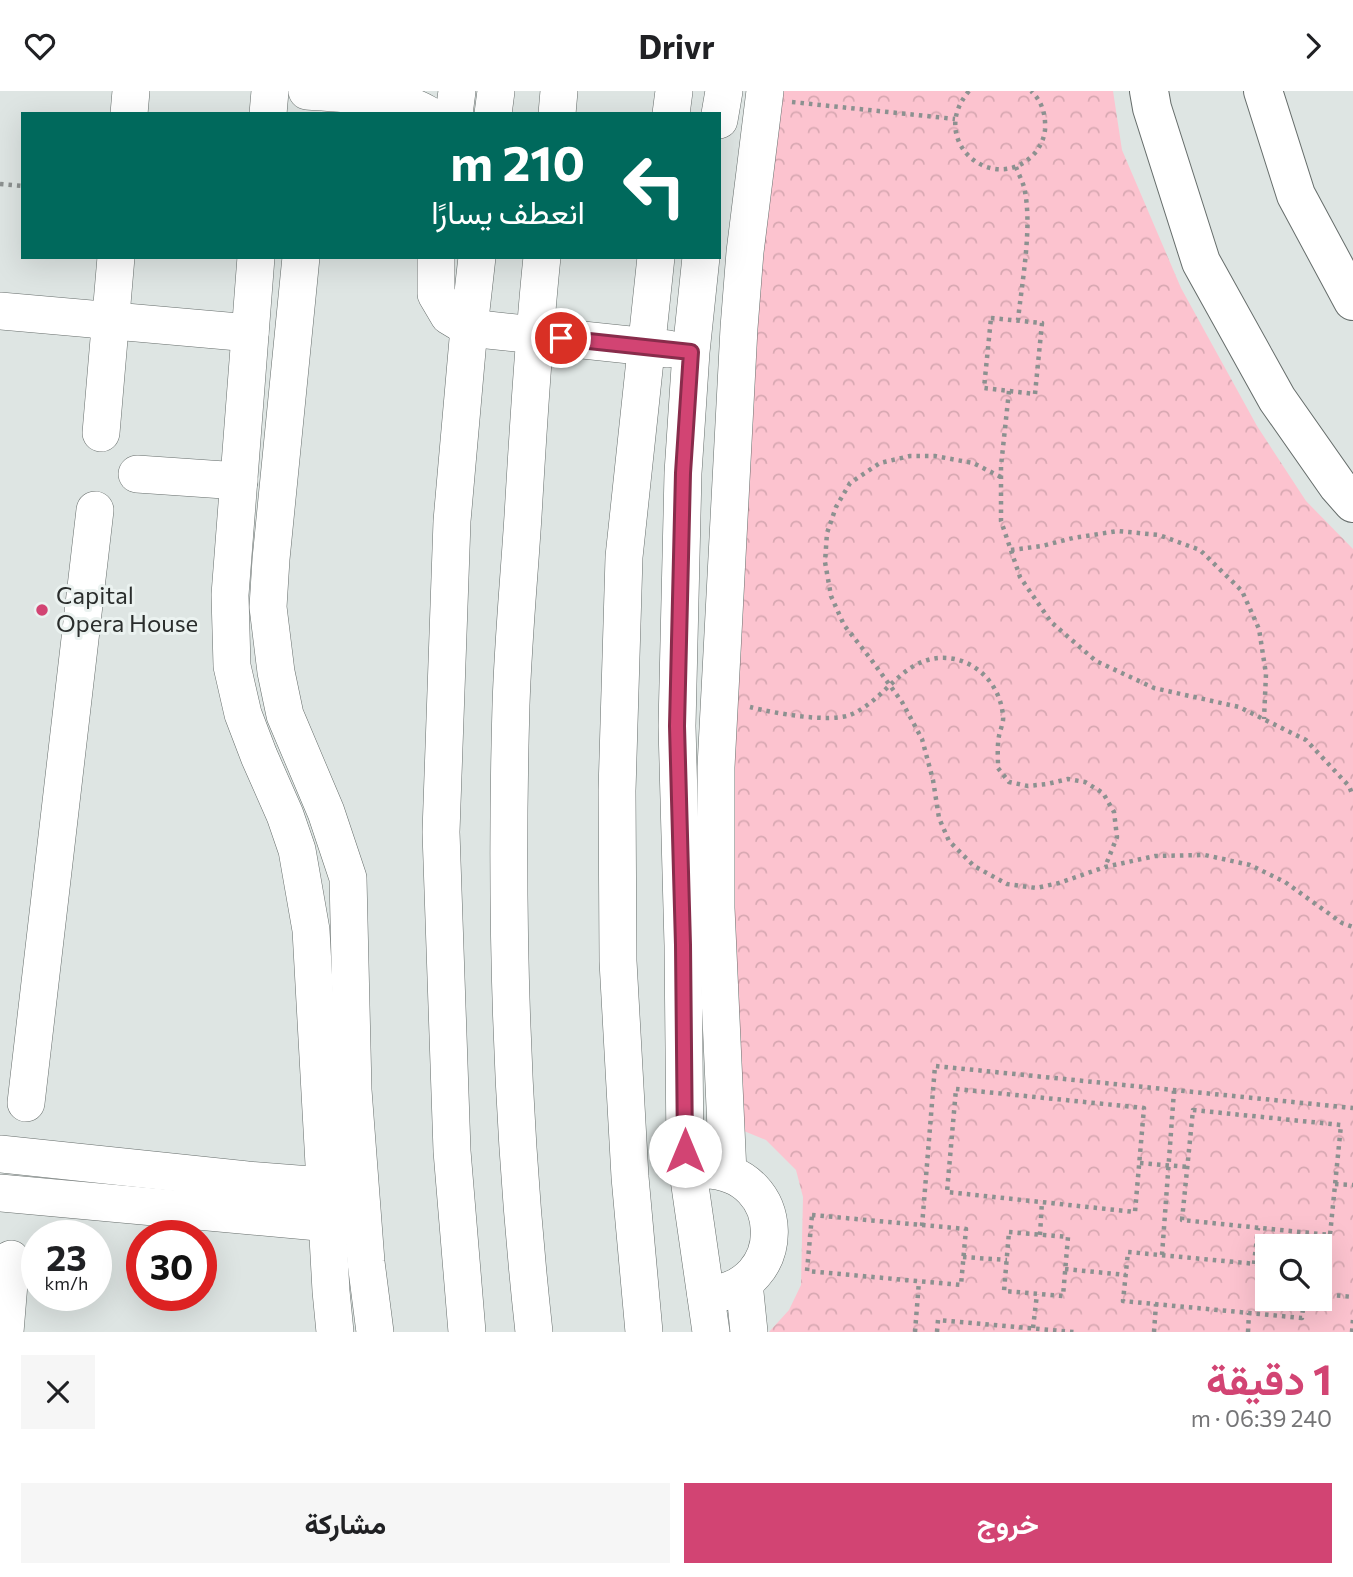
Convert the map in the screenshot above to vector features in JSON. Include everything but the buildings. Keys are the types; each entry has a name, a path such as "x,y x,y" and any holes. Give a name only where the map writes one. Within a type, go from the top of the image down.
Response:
{"highway":[{"path":"1149,91 1152,109 1201,262 1277,399 1353,503"},
{"path":"1263,91 1296,195 1353,301"}],"street":[{"path":"129,112 131,91"},
{"path":"268,112 270,91"},
{"path":"307,91 371,97 414,106 424,112"},
{"path":"316,112 318,91"},
{"path":"454,112 457,91"},
{"path":"493,112 496,91"},
{"path":"557,112 559,91"},
{"path":"671,112 674,91"},
{"path":"720,112 724,91"},
{"path":"728,1173 716,908 716,767 739,328 749,213 765,95"},
{"path":"101,433 116,259"},
{"path":"256,259 230,595 232,666 243,714 285,815 297,850 305,887 311,930 324,1186 335,1332"},
{"path":"301,259 268,607 285,715 326,812 348,878 353,1090 363,1226 375,1332"},
{"path":"436,259 436,293 449,316 469,328 691,352"},
{"path":"467,1332 452,1151 441,832 453,521 477,259"},
{"path":"534,1332 527,1273 513,1073 511,704 534,335 542,259"},
{"path":"645,1332 630,1177 618,961 617,791 624,557 656,259"},
{"path":"701,259 683,473 677,726 685,1151 711,1332"},
{"path":"0,311 250,333"},
{"path":"137,474 239,481"},
{"path":"26,1103 95,510"},
{"path":"360,1188 233,1178 14,1153 11,1201 363,1226"},
{"path":"688,1172 715,1170 741,1179 760,1198 769,1223 767,1250 754,1274 744,1283 719,1294 706,1295"},
{"path":"5,1332 11,1259"},
{"path":"744,1283 749,1332"}],"path":[{"path":"969,91 959,104 955,119 956,134 962,148 972,159 986,167 1001,169 1016,167 1029,159 1038,149 1044,135 1046,121 1042,107 1031,91"},
{"path":"765,95 955,119"},
{"path":"1016,167 1024,187 1026,206 1018,320"},
{"path":"0,184 21,186"},
{"path":"991,318 1018,320 1042,323 1035,394 984,389 991,318"},
{"path":"1009,391 1001,477 1002,521 1020,577 1051,622 1096,661 1154,688 1239,707 1306,740 1349,786 1353,796"},
{"path":"1001,477 973,463 935,456 910,456 880,463 850,483 836,507 827,533 825,562 831,596 844,625 902,702 922,739 933,780 939,818 948,841 974,866 1007,884 1036,888 1105,867 1155,856 1205,855 1250,865 1285,882 1342,923 1353,927"},
{"path":"1011,550 1118,531 1158,535 1200,549 1242,591 1258,629 1266,674 1264,719"},
{"path":"719,697 789,715 822,718 849,715 873,701 911,668 936,657 961,659 982,672 997,692 1004,718 999,737 998,768 1009,782 1028,786 1068,779 1085,782 1103,793 1114,812 1117,837 1105,867"},
{"path":"922,1226 935,1066 1353,1108"},
{"path":"956,1089 1144,1108 1135,1212 1042,1202 947,1192 956,1089"},
{"path":"1162,1255 1174,1090"},
{"path":"1193,1110 1341,1125 1335,1184 1330,1235 1182,1220 1193,1110"},
{"path":"1140,1163 1188,1167"},
{"path":"1335,1184 1353,1185"},
{"path":"1040,1235 1042,1202"},
{"path":"812,1215 922,1226 966,1229 961,1285 807,1271 812,1215"},
{"path":"1258,1228 1254,1264 1128,1252 1124,1301 1302,1318 1303,1311"},
{"path":"1009,1232 1040,1235 1068,1237 1063,1296 1004,1291 1009,1232"},
{"path":"964,1257 1007,1260"},
{"path":"1065,1269 1126,1275"},
{"path":"915,1332 919,1281"},
{"path":"1033,1328 1037,1294"},
{"path":"1332,1294 1353,1297"},
{"path":"1154,1332 1156,1304"},
{"path":"1248,1332 1249,1313"},
{"path":"1352,1332 1353,1319"},
{"path":"937,1332 938,1320 1074,1332"}],"green space":[{"path":"782,91 1113,91 1122,150 1181,288 1257,426 1306,501 1353,549 1353,1332 769,1332 789,1310 801,1285 803,1197 796,1170 766,1140 739,1129 731,835 736,551 762,230"}],"place":[{"name":"Capital Opera House","path":"42,610"}],"route":[{"path":"561,338 691,352 683,473 677,726 685,1151"}]}
